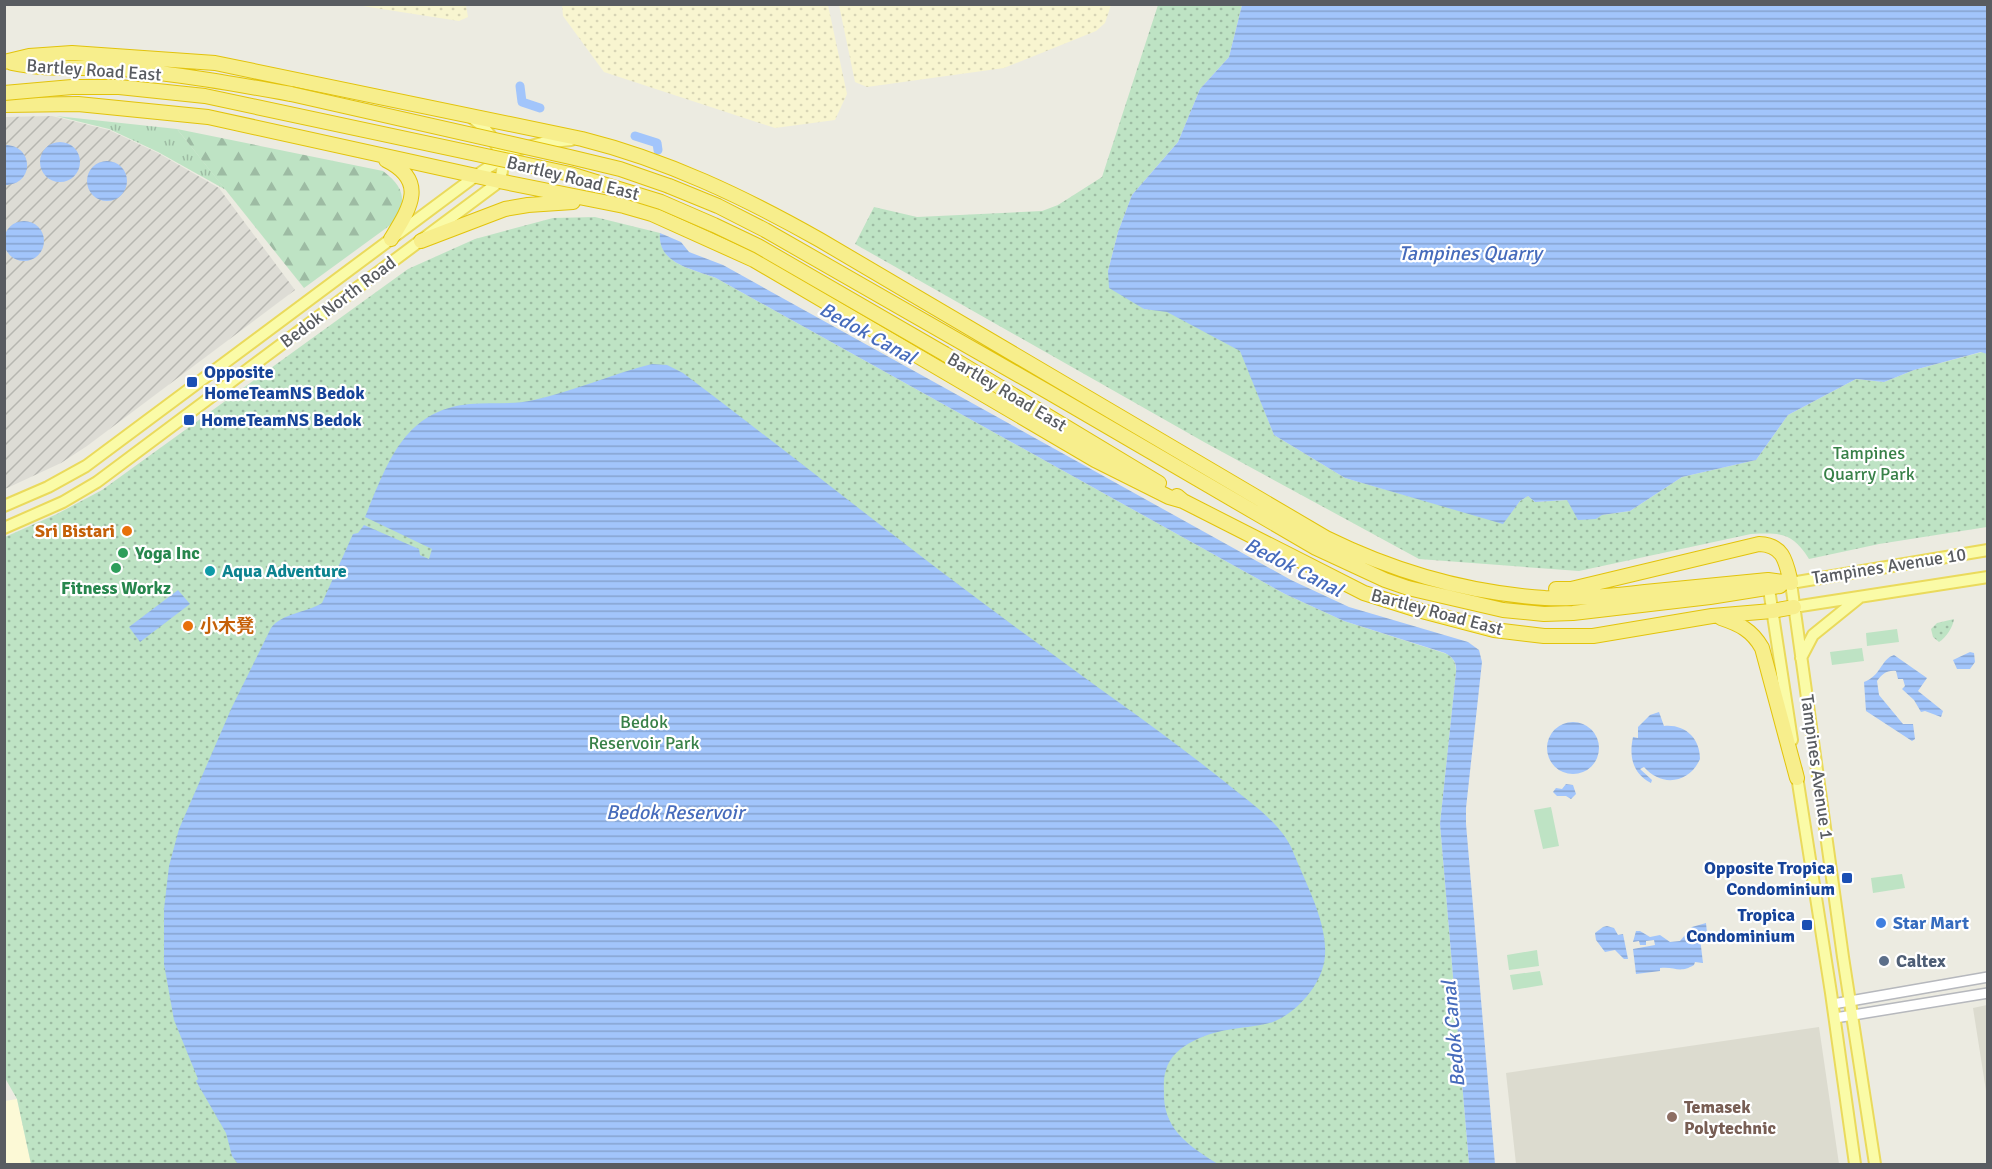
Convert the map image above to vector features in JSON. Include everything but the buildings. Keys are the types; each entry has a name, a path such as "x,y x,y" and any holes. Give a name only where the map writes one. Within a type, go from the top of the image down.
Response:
{"highway":[{"path":"6,62 29,56 72,53 215,63 582,139 613,147 694,176 757,205 1326,538 1365,558 1412,574 1449,584 1504,594 1556,598 1604,596 1768,580 1791,583 1782,555 1769,544 1759,543 1571,589 1506,589 1449,584"},
{"name":"Bartley Road East","path":"6,62 43,68 121,69 214,80 291,94 620,170 669,186 718,206 765,230 1316,548 1408,588 1503,610 1544,614 1573,613 1769,589 1791,583"},
{"name":"Bartley Road East","path":"4,93 72,87 119,87 205,96 570,174 661,202 758,246 945,354 1172,491 1183,501 1364,593 1418,610 1494,630 1544,636 1593,636 1712,616 1794,607"},
{"path":"4,105 78,104 208,117 624,206 652,214 753,260 1095,460 1169,497 1183,501"},
{"path":"374,154 395,165 410,180 410,208 391,239"},
{"path":"421,241 505,209 528,205 596,201"},
{"path":"1712,616 1739,624 1752,634 1762,648 1797,778"}],"main road":[{"path":"469,116 489,133 501,159 499,181"},
{"name":"Bedok North Road","path":"4,506 48,487 100,456 477,175 513,151 536,144 582,139"},
{"name":"Bedok North Road","path":"4,528 63,502 97,482 499,181"},
{"path":"100,456 119,456 127,459"},
{"name":"Tampines Avenue 10","path":"1791,583 1988,550"},
{"name":"Tampines Avenue 10","path":"1794,607 1988,577"},
{"name":"Tampines Avenue 1","path":"1791,583 1840,935 1875,1164"},
{"name":"Tampines Avenue 1","path":"1769,589 1833,1004 1855,1164"},
{"path":"1801,659 1813,635 1860,597"},
{"path":"1822,939 1832,942 1840,935"}],"street":[{"path":"1833,1004 1984,977 1986,993 1835,1018"}],"shaded area":[{"path":"52,116 109,130 158,153 219,188 295,290 87,446 61,463 5,489 5,117"},
{"path":"1988,1005 1987,1097 1973,1008"},
{"name":"Temasek Polytechnic","path":"1819,1027 1839,1164 1516,1164 1506,1073"},
{"path":"17,1099 31,1164 5,1164 5,1101"}],"green space":[{"name":"Tampines Quarry Park","path":"1158,5 1242,5 1229,57 1200,89 1178,142 1132,195 1118,232 1108,271 1144,309 1167,311 1241,351 1274,435 1345,478 1503,523 1520,501 1528,496 1535,502 1567,500 1602,515 1630,511 1682,477 1756,460 1788,415 1856,379 1884,382 1914,370 1982,352 1988,354 1987,527 1879,544 1809,559 1797,544 1785,536 1751,534 1579,571 1419,559 1204,442 855,244 874,207 917,217 1042,211 1058,205 1102,177"},
{"path":"56,116 177,129 226,190 158,152 109,129"},
{"path":"177,129 383,171 394,181 400,191 402,203 400,218 304,288"},
{"name":"Bedok Reservoir","path":"595,217 660,233 665,252 678,264 716,278 1285,594 1344,621 1451,657 1456,672 1440,824 1469,1164 31,1164 17,1099 5,1078 5,537 57,514 102,490 408,269 475,239 553,218"},
{"path":"1954,619 1951,629 1942,640 1939,642 1933,637 1931,629 1937,623"},
{"path":"1897,629 1899,642 1867,646 1866,633"},
{"path":"1862,648 1864,661 1832,665 1830,652"},
{"path":"1551,807 1559,846 1543,849 1534,810"},
{"path":"1902,874 1905,888 1873,893 1871,878"},
{"path":"1537,950 1539,966 1509,970 1507,955"},
{"path":"1540,971 1543,985 1513,990 1510,975"}],"sand":[{"path":"839,4 1111,5 1105,23 1096,31 1004,68 867,87 855,82"},
{"path":"356,5 466,5 468,17 459,21"},
{"path":"562,5 828,5 847,94 835,120 775,128 604,72 563,16"}],"water":[{"name":"Tampines Quarry","path":"1242,5 1987,5 1987,354 1981,352 1914,370 1884,382 1856,379 1788,415 1756,460 1682,477 1630,511 1602,515 1596,519 1578,520 1567,500 1535,502 1528,496 1520,501 1503,524 1345,478 1274,435 1240,351 1167,312 1144,309 1109,288 1108,271 1118,232 1132,195 1178,142 1200,89 1229,57"},
{"path":"60,142 74,148 80,162 74,176 60,182 46,176 40,162 46,148"},
{"path":"5,145 21,151 26,158 27,165 22,179 5,185"},
{"path":"107,161 121,167 127,181 121,195 107,201 93,195 87,181 93,167"},
{"path":"24,221 38,227 44,241 38,255 24,261 10,255 4,241 10,227"},
{"path":"660,233 681,242 689,252 723,265 1291,580 1349,607 1468,642 1479,650 1482,662 1466,824 1495,1164 1469,1164 1440,824 1456,672 1452,658 1445,653 1344,621 1285,594 716,278 678,264 664,252"},
{"name":"Bedok Reservoir","path":"652,364 667,365 683,373 947,576 1202,764 1262,812 1279,829 1292,849 1322,925 1325,956 1319,978 1303,1000 1281,1018 1273,1022 1204,1036 1184,1046 1176,1053 1165,1073 1164,1097 1169,1120 1190,1145 1218,1164 238,1164 232,1156 226,1133 196,1081 198,1079 174,1020 164,964 164,909 169,866 179,829 232,707 271,628 281,619 322,603 353,534 358,533 364,525 419,549 420,555 429,559 432,549 365,517 390,460 413,429 428,417 447,408 470,404 534,400"},
{"path":"178,590 190,604 140,642 129,627"},
{"path":"1970,652 1974,653 1975,662 1970,669 1957,669 1953,660"},
{"path":"1894,655 1927,678 1918,691 1943,711 1941,717 1925,711 1921,712 1914,700 1902,689 1905,686 1903,679 1898,679 1896,671 1887,672 1881,676 1877,681 1879,695 1903,724 1913,724 1915,739 1912,741 1866,711 1864,682 1874,676 1886,660"},
{"path":"1659,712 1664,726 1678,727 1690,734 1697,745 1700,759 1689,774 1674,780 1658,778 1644,767 1640,769 1652,780 1651,783 1640,774 1633,763 1632,744 1633,737 1638,738 1638,727 1650,715"},
{"path":"1568,722 1578,722 1592,729 1599,748 1592,767 1578,774 1568,774 1558,770 1551,763 1547,753 1547,743 1551,733 1558,726"},
{"path":"1566,784 1573,785 1576,794 1571,799 1566,796 1557,796 1553,792 1556,788 1562,789"},
{"path":"1706,923 1707,933 1700,938 1703,963 1695,962 1694,965 1684,969 1660,968 1660,971 1636,974 1633,949 1655,945 1654,940 1646,941 1646,945 1640,945 1639,941 1633,942 1636,931 1650,937 1660,935 1670,942 1680,941 1692,927"},
{"path":"1607,926 1614,928 1618,935 1623,934 1628,959 1624,959 1615,950 1605,952 1596,940 1595,933"}],"waterway":[{"name":"Bedok Canal","path":"520,86 522,102 540,108"},
{"name":"Bedok Canal","path":"635,136 657,143 658,150"}],"place":[{"name":"Opposite HomeTeamNS Bedok","path":"192,382"},
{"name":"HomeTeamNS Bedok","path":"189,420"},
{"name":"Sri Bistari","path":"127,531"},
{"name":"Yoga Inc","path":"123,553"},
{"name":"Fitness Workz","path":"116,568"},
{"name":"Aqua Adventure","path":"210,571"},
{"name":"小木凳","path":"188,626"},
{"name":"Opposite Tropica Condominium","path":"1847,878"},
{"name":"Star Mart","path":"1881,923"},
{"name":"Tropica Condominium","path":"1807,925"},
{"name":"Caltex","path":"1884,961"},
{"name":"Temasek Polytechnic","path":"1672,1117"}],"park label":[{"name":"Bedok Reservoir Park","path":"644,732"}]}
